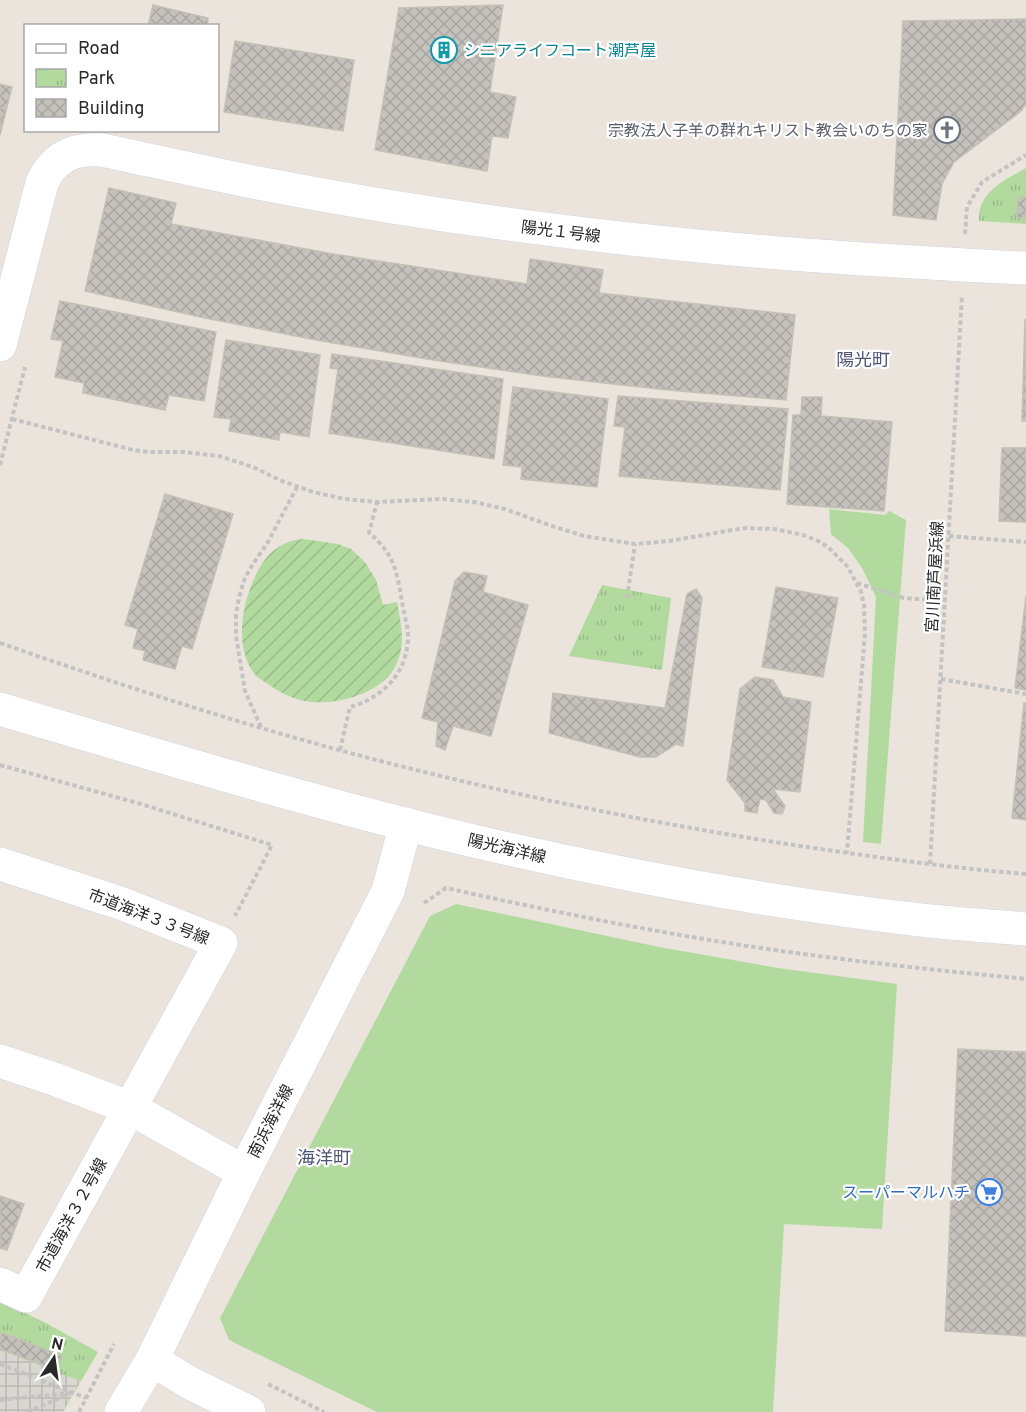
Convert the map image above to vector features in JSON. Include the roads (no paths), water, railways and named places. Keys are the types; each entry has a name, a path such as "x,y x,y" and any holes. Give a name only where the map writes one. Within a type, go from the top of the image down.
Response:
{"street":[{"name":"陽光１号線","path":"13,354 9,272 46,174 58,160 83,150 102,150 334,197 570,233 761,252 1026,268"},
{"name":"陽光海洋線","path":"0,709 327,804 479,842 715,890 883,915 1026,929"},
{"name":"南浜海洋線","path":"121,1412 152,1360 244,1172 388,891 406,824"},
{"name":"市道海洋３３号線","path":"0,864 123,904 221,943 130,1108"},
{"path":"0,1061 130,1108 244,1172"},
{"name":"市道海洋３２号線","path":"0,1284 26,1296 130,1108"},
{"path":"152,1360 189,1383 249,1412"}],"place":[{"name":"シニアライフコート潮芦屋","path":"444,50"},
{"name":"宗教法人子羊の群れキリスト教会いのちの家","path":"947,130"},
{"name":"スーパーマルハチ","path":"989,1192"}],"district":[{"name":"陽光町","path":"863,360"},
{"name":"海洋町","path":"324,1158"}]}
